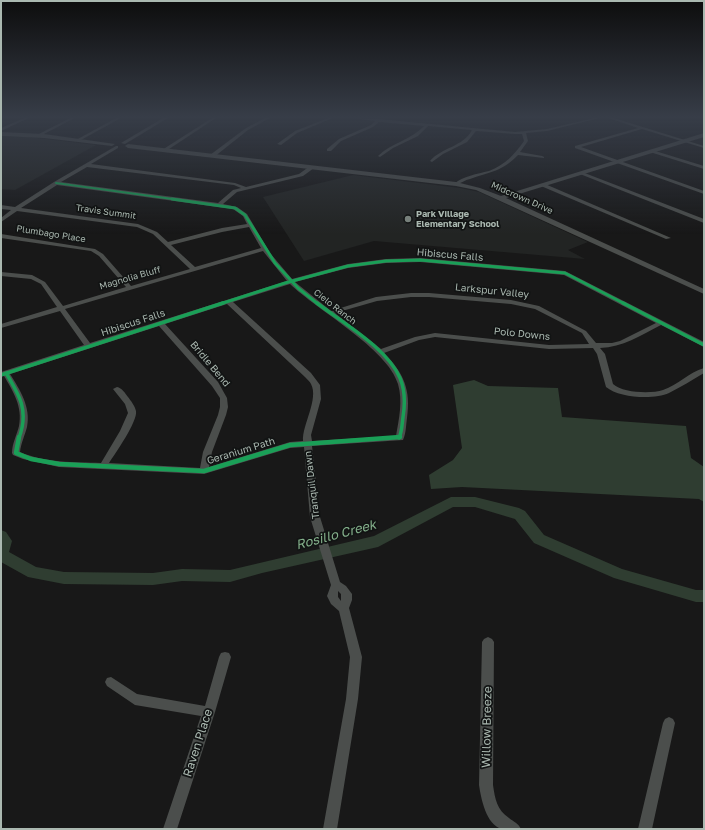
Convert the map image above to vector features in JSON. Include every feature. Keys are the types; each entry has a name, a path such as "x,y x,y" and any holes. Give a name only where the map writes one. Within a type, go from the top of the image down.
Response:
{"street":[{"path":"1,220 15,209 98,157"},
{"name":"Midcrown Drive","path":"219,157 456,184 478,189 501,198 704,292"},
{"path":"432,161 437,157"},
{"path":"456,184 464,179 502,167 512,157"},
{"path":"606,157 704,193"},
{"path":"501,198 633,157"},
{"path":"670,157 704,168"},
{"path":"86,165 235,184 245,188"},
{"path":"219,205 233,192 301,175 312,167"},
{"path":"582,173 704,221"},
{"name":"Cielo Ranch","path":"56,183 219,205 239,210 245,215 264,249 292,281 380,352 396,370 404,390 400,438"},
{"path":"543,185 668,238"},
{"name":"Travis Summit","path":"1,207 138,226 155,233 194,269"},
{"path":"168,244 222,230 250,225"},
{"name":"Plumbago Place","path":"1,236 93,250 101,255 130,288"},
{"name":"Magnolia Bluff","path":"1,326 264,249"},
{"name":"Hibiscus Falls","path":"4,374 292,281 361,264 398,260 565,273 704,345"},
{"path":"1,274 25,276 38,280 43,284 88,346"},
{"name":"Larkspur Valley","path":"330,313 376,299 411,295 429,295 526,304 549,311 584,332 601,354 609,384 612,389 620,392 652,394 664,392 704,370"},
{"name":"Tranquil Dawn","path":"228,301 308,374 316,385 317,399 307,435 316,523 336,585 332,592 332,598 335,603 344,608 356,656 352,699 330,829"},
{"name":"Bridle Bend","path":"160,323 222,392 225,401 223,412 205,455 204,471"},
{"name":"Polo Downs","path":"380,352 417,338 436,335 549,347 595,346 622,342 660,323"},
{"name":"Geranium Path","path":"4,374 22,403 24,414 24,424 16,446 16,453 23,457 59,464 204,471 277,447 400,438"},
{"path":"104,465 129,422 132,413 130,406 117,389"},
{"name":"Willow Breeze","path":"488,642 486,785 488,803 492,812 502,823 514,829"},
{"name":"Raven Place","path":"170,829 209,712 225,657"},
{"path":"111,682 135,699 209,712"},
{"path":"645,829 669,723"}],"shaded area":[{"path":"1,157 75,157 15,190 1,189"},
{"name":"Park Village Elementary School","path":"353,175 460,188 479,192 588,242 568,250 585,259 374,241 304,261 263,197"},
{"path":"474,380 488,386 558,388 562,417 686,426 691,458 704,467 704,502 699,499 462,487 431,489 429,475 453,460 462,448 453,385"}],"waterway":[{"name":"Rosillo Creek","path":"1,551 2,555 33,573 64,578 153,579 182,575 230,576 262,567 378,541 451,502 475,502 514,512 520,515 539,539 619,574 676,589 696,596 704,596"},
{"name":"Rosillo Creek","path":"1,536 5,541 1,550"}],"cycle path":[{"path":"6,373 20,398 24,412 23,426 16,453 31,459 59,464 204,471 290,445 400,438 404,408 404,393 400,378 393,367 383,355 369,343 289,280 268,254 245,215 235,208 219,205 56,183"},
{"path":"1,375 285,283 348,266 386,261 420,260 565,273 704,345"}],"place":[{"name":"Park Village Elementary School","path":"408,219"}]}
